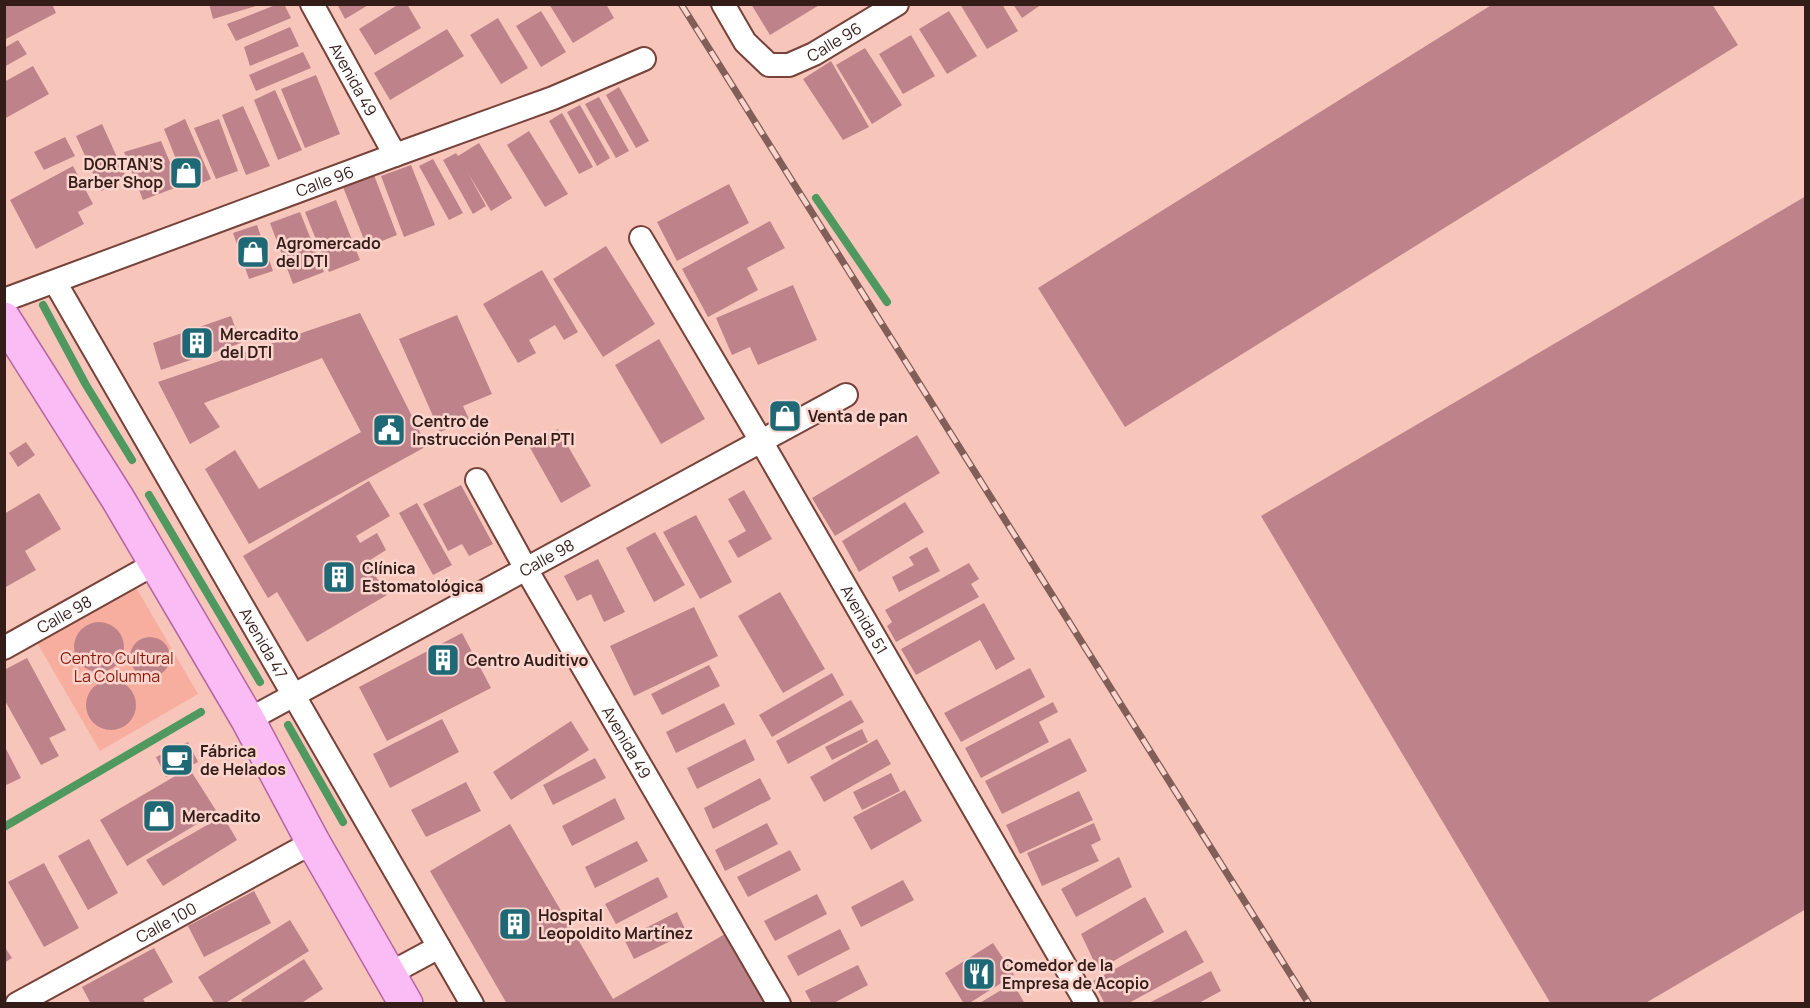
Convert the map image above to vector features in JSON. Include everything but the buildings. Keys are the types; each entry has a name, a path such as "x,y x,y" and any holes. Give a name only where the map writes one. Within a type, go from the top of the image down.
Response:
{"main road":[{"path":"4,319 156,563 248,720 313,842 406,1004"}],"street":[{"name":"Avenida 49","path":"312,4 395,155"},
{"name":"Calle 96","path":"723,4 745,42 769,65 789,65 813,54 897,4"},
{"name":"Calle 96","path":"4,300 553,98 644,58"},
{"name":"Avenida 51","path":"641,238 1087,1004"},
{"name":"Avenida 47","path":"55,282 472,1004"},
{"name":"Calle 98","path":"248,720 846,395"},
{"name":"Avenida 49","path":"477,480 526,569 779,1004"},
{"name":"Calle 98","path":"4,648 156,563"},
{"name":"Calle 100","path":"18,1004 313,842"},
{"path":"389,974 439,947"}],"green space":[{"name":"Centro Cultural La Columna","path":"134,584 198,694 100,751 36,641"}],"waterway":[{"path":"816,198 887,302"},
{"path":"43,305 86,385 132,460"},
{"path":"149,495 260,682"},
{"path":"4,827 201,712"},
{"path":"288,725 343,822"}],"railway":[{"path":"681,4 1309,1004"}],"place":[{"name":"DORTAN’S Barber Shop","path":"186,173"},
{"name":"Agromercado del DTI","path":"253,252"},
{"name":"Mercadito del DTI","path":"197,343"},
{"name":"Venta de pan","path":"785,416"},
{"name":"Centro de Instrucción Penal PTI","path":"389,430"},
{"name":"Clínica Estomatológica","path":"339,577"},
{"name":"Centro Auditivo","path":"443,660"},
{"name":"Fábrica de Helados","path":"177,760"},
{"name":"Mercadito","path":"159,816"},
{"name":"Hospital Leopoldito Martínez","path":"515,924"},
{"name":"Comedor de la Empresa de Acopio","path":"979,974"}]}
